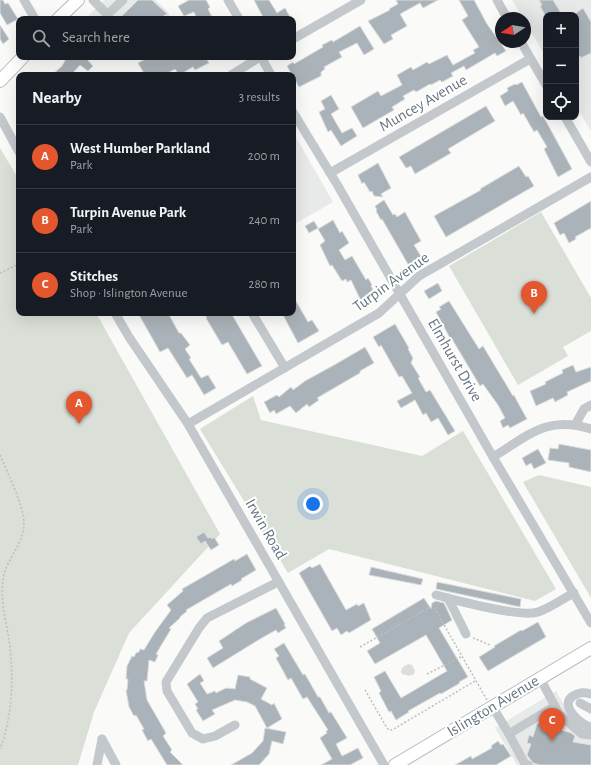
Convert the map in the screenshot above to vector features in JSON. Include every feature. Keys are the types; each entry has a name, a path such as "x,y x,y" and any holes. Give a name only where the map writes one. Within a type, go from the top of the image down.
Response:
{"main road":[{"path":"61,16 78,0"},
{"path":"0,81 20,60"},
{"name":"Islington Avenue","path":"395,765 591,648"}],"street":[{"path":"24,0 33,16"},
{"path":"93,0 106,13 109,13 123,0"},
{"path":"228,0 237,16"},
{"path":"296,37 361,0"},
{"path":"497,0 504,12"},
{"path":"524,48 545,84"},
{"name":"Muncey Avenue","path":"330,173 530,59"},
{"path":"236,72 256,60"},
{"path":"263,60 269,72"},
{"name":"Elmhurst Drive","path":"296,117 591,623"},
{"path":"0,118 16,147"},
{"path":"566,120 591,162"},
{"name":"Turpin Avenue","path":"188,424 379,313 419,276 591,177"},
{"name":"Irwin Road","path":"117,316 129,337 188,424 384,765"},
{"path":"254,316 285,368"},
{"path":"575,425 584,409 591,405"},
{"path":"493,457 546,426 561,424 575,425 591,429"},
{"path":"236,725 215,736 204,739 192,733 167,691 166,682 199,628 208,618 278,582"},
{"path":"436,595 512,612 530,613 538,612 574,593"},
{"path":"448,598 466,634"},
{"path":"540,678 559,714 582,734 591,735"},
{"path":"591,694 579,692 569,698 567,705 573,714 587,726 591,727"},
{"path":"580,703 591,709"},
{"path":"492,706 525,764 528,765"},
{"path":"509,734 555,706"},
{"path":"97,765 102,739 116,765"}],"path":[{"path":"0,273 16,265"},
{"path":"0,455 21,507 24,524 21,538 6,567 3,579 2,594 11,655 11,706 0,748"},
{"path":"360,647 428,608 435,609 484,697 492,706"},
{"path":"466,634 469,637 490,645"},
{"path":"427,674 462,656"},
{"path":"365,690 387,728 392,730 476,681"}],"shaded area":[{"path":"104,0 155,0 168,12 170,16 90,16 89,15"},
{"path":"512,0 591,0 591,131 579,111 579,12 543,12 543,52 531,32 531,12 519,12"},
{"path":"296,137 333,202 296,223"},
{"path":"0,148 16,175 16,316 98,316 220,534 129,633 94,712 78,765 0,765"},
{"path":"541,212 591,298 591,331 563,347 568,356 518,385 449,266"},
{"path":"253,396 261,420 422,456 463,431 556,589 535,601 329,549 288,573 200,429"},
{"path":"539,475 591,487 591,598 523,482"},
{"path":"408,664 412,665 415,671 414,674 409,676 402,674 401,672 402,668"},
{"path":"556,691 570,716 591,729 591,765 517,765 495,728"}],"building":[{"path":"0,0 3,0 5,4 8,3 16,16 16,20 7,25 0,13"},
{"path":"138,0 152,0 167,14 163,16 122,16"},
{"path":"189,0 206,0 210,7 208,9 212,16 196,16 194,12 184,16 178,6"},
{"path":"254,0 269,0 277,13 285,8 289,16 262,16"},
{"path":"396,0 438,0 423,8 420,3 400,14 407,26 391,35 393,39 384,44 368,21 390,10 389,9 398,4"},
{"path":"459,0 474,0 495,35 495,48 504,48 506,51 497,56 495,53 466,70 464,66 451,73 453,76 442,82 440,80 416,92 414,90 403,96 405,99 392,107 394,110 363,128 351,107 378,91 381,96 402,85 397,75 411,67 413,70 427,62 429,64 447,55 453,65 475,53 473,50 479,47 462,20 468,16"},
{"path":"539,0 553,0 560,12 543,12 540,6 542,5"},
{"path":"583,8 591,22 591,53 581,58 579,56 579,12 577,12"},
{"path":"0,25 9,39 3,44 0,39"},
{"path":"360,26 374,49 364,55 357,43 339,52 342,57 324,67 325,69 321,72 321,76 299,87 296,82 296,72 290,72 287,66 293,62 294,64 323,47 322,45 332,40 333,42"},
{"path":"65,60 88,60 93,66 88,71 80,65 74,72 55,72 62,66"},
{"path":"144,60 207,60 209,63 195,70 193,67 184,72 177,72 175,69 170,72 143,72 138,63"},
{"path":"522,82 541,117 543,116 543,120 545,120 572,169 558,177 544,149 547,147 537,130 534,132 523,113 521,115 513,101 505,106 500,96 508,91 507,88 515,84 516,85"},
{"path":"331,95 339,109 331,114 342,133 352,128 357,136 341,146 331,130 328,132 319,112 325,109 321,101"},
{"path":"486,106 495,121 448,149 451,153 415,174 411,166 406,168 399,157"},
{"path":"378,163 391,188 381,194 383,197 374,196 372,191 370,192 364,182 362,184 358,175"},
{"path":"519,166 534,186 446,237 434,216 481,190 480,189"},
{"path":"384,200 393,215 395,214 397,217 405,212 421,241 414,245 422,258 409,266 376,211 375,206"},
{"path":"591,201 591,228 575,237 576,239 569,243 564,233 560,235 554,223"},
{"path":"333,220 340,233 342,231 349,243 339,250 345,260 352,256 366,280 368,278 372,285 371,286 375,294 374,297 365,304 362,300 361,301 351,280 347,282 346,279 342,281 332,265 330,266 320,245 325,241 318,229"},
{"path":"314,221 318,228 309,233 305,226"},
{"path":"438,283 442,291 429,299 424,291"},
{"path":"296,301 308,322 312,320 319,331 298,343 284,316 296,316"},
{"path":"449,301 479,349 483,346 513,396 514,395 527,419 510,428 508,425 503,428 500,421 505,418 498,405 483,384 480,386 452,339 451,340 436,312 441,309 439,307"},
{"path":"140,316 170,316 179,333 181,333 190,345 185,349 191,358 189,359 201,378 208,375 216,388 204,395 192,375 187,378 168,348 160,352"},
{"path":"206,316 233,316 262,366 247,374 228,342 222,345"},
{"path":"395,324 409,348 408,349 413,358 411,363 420,377 418,378 426,392 430,390 455,431 448,435 438,418 431,422 426,413 423,415 415,400 401,408 397,401 412,393 402,376 399,377 381,345 379,347 373,337"},
{"path":"365,347 374,363 360,371 360,373 317,398 319,400 309,407 307,404 296,413 290,406 276,414 274,410 270,413 264,402 277,395 279,397 291,387 293,390 305,381"},
{"path":"573,365 576,372 591,367 591,381 567,392 568,395 555,402 553,398 536,406 530,391 546,384 545,382 563,373 562,370"},
{"path":"559,444 591,450 591,472 569,467 569,463 548,460 550,448 558,449"},
{"path":"538,449 546,463 534,469 531,463 526,466 522,458"},
{"path":"204,532 208,538 211,537 212,539 214,537 219,545 211,550 205,541 201,544 196,537"},
{"path":"247,554 256,570 232,586 231,584 186,610 187,611 169,628 171,629 156,654 158,655 155,662 149,660 147,681 144,681 147,700 166,733 163,736 172,750 170,752 183,765 167,765 151,739 148,741 142,730 144,729 136,715 134,716 129,707 126,690 128,679 126,679 127,666 132,656 134,657 140,649 144,650 171,610 167,605 183,591 182,589 234,559 235,561"},
{"path":"320,564 346,610 357,604 358,606 364,603 371,620 349,633 347,631 341,635 337,628 332,631 299,573 310,566 312,568"},
{"path":"371,567 423,579 421,585 369,575"},
{"path":"437,582 521,599 520,607 436,589"},
{"path":"424,598 431,609 432,603 436,601 444,603 452,620 439,628 468,677 441,694 440,693 408,711 409,712 396,720 391,711 389,712 379,693 381,691 374,677 385,671 401,698 447,671 426,635 375,664 367,651 380,643 372,629"},
{"path":"276,608 286,628 278,633 276,630 213,668 207,658 223,648 219,641 246,623"},
{"path":"538,622 546,637 488,671 479,657 495,647 494,646"},
{"path":"284,643 303,675 305,674 318,697 320,697 329,713 331,712 347,738 336,744 342,756 358,748 363,758 350,765 321,765 332,759 320,738 327,733 326,731 328,730 307,697 303,699 291,678 288,680 276,658 279,656 274,649"},
{"path":"200,674 204,681 200,683 207,694 215,691 216,693 226,688 235,689 238,675 250,677 250,679 267,688 261,699 272,705 274,703 282,719 267,728 255,706 247,702 235,700 212,710 215,714 203,721 196,710 198,709 195,704 198,702 187,684"},
{"path":"539,723 571,733 575,736 573,742 591,745 591,765 540,765 533,763 527,755 531,744 527,743 529,735 533,737 537,724"},
{"path":"265,728 286,732 283,744 272,741 269,754 259,765 231,765 252,753 263,741"},
{"path":"498,741 501,745 503,744 511,756 496,765 455,765 471,756 472,759 492,748 491,746"}],"place":[{"name":"Turpin Avenue Park","path":"534,314"},
{"name":"West Humber Parkland","path":"79,424"},
{"name":"Stitches","path":"552,741"}]}
